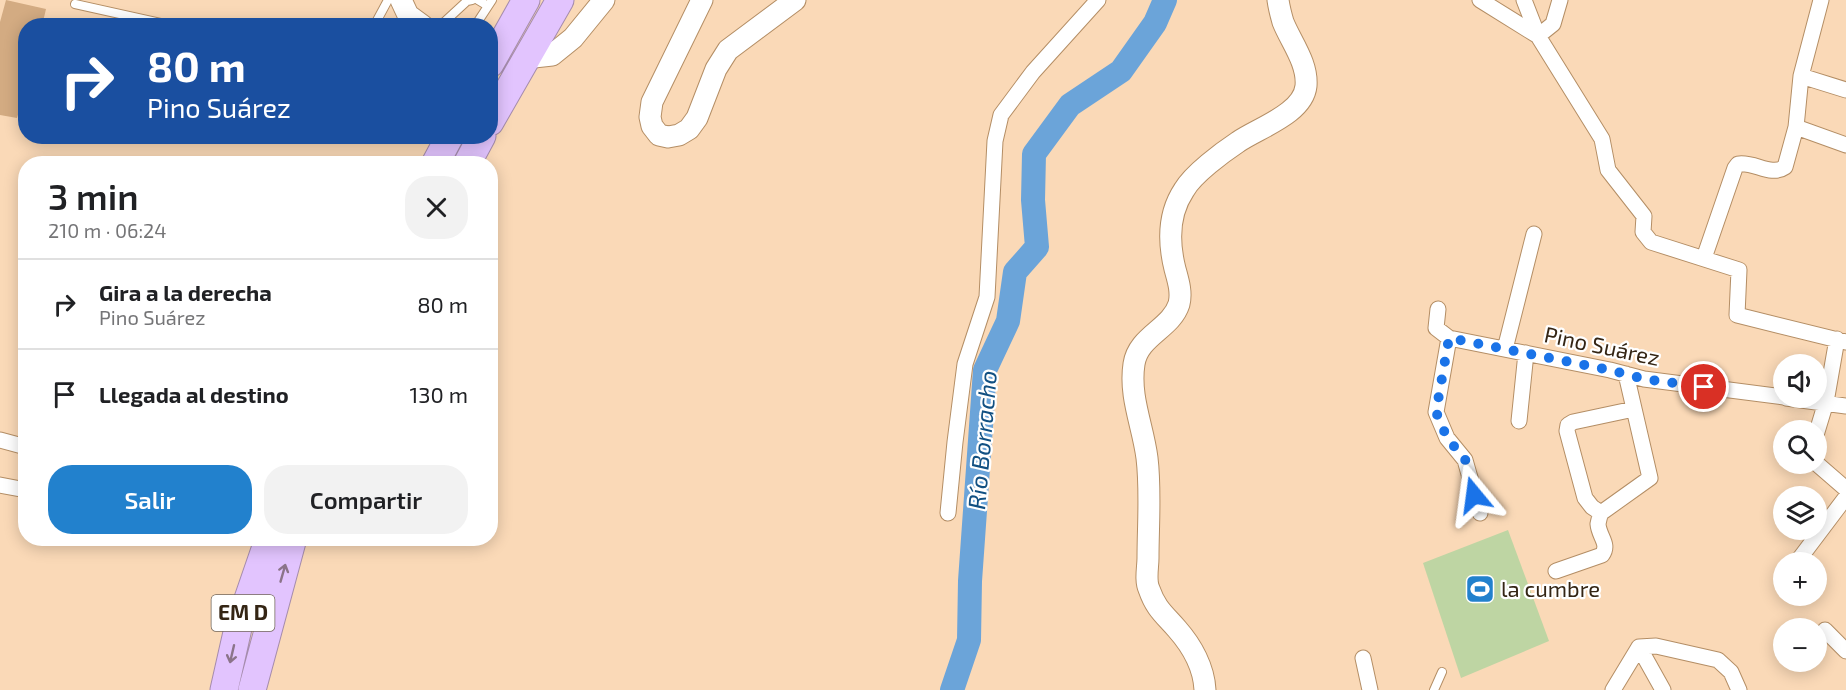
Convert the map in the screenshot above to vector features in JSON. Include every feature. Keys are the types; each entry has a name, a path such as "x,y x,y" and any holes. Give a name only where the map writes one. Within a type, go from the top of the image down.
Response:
{"highway":[{"path":"498,50 526,0"},
{"path":"498,108 560,0"},
{"name":"EM D","path":"224,690 238,628 266,546"},
{"name":"EM D","path":"252,690 291,546"}],"main road":[{"path":"401,0 408,15 412,18"},
{"path":"534,57 552,55 573,38 604,0"},
{"path":"702,0 652,102 650,117 652,126 659,135 679,135 689,129 697,118 716,69 728,50 795,0"},
{"path":"1205,690 1205,679 1196,657 1178,630 1158,610 1148,586 1147,457 1133,392 1133,367 1136,352 1156,331 1173,318 1179,304 1180,292 1170,237 1173,212 1184,188 1239,141 1277,121 1298,103 1306,87 1304,69 1283,21 1278,0"}],"street":[{"path":"948,513 965,364 987,297 994,141 1001,115 1033,72 1098,0"},
{"path":"1480,0 1538,36"},
{"path":"1524,0 1538,36 1602,139 1608,170 1644,216 1643,232 1651,242 1739,270 1737,315 1841,341 1827,398"},
{"path":"1538,36 1553,24 1560,0"},
{"path":"1704,258 1738,164 1743,163 1774,171 1785,167 1796,127 1801,76 1821,0"},
{"path":"1801,76 1846,90"},
{"path":"1796,127 1846,145"},
{"path":"1505,349 1534,234"},
{"path":"1438,309 1436,328 1449,338 1436,412 1447,438 1465,459 1480,513"},
{"name":"Pino Suárez","path":"1449,338 1644,379 1773,395"},
{"path":"1519,421 1526,353"},
{"path":"1556,571 1602,555 1606,546 1598,524 1601,513 1650,478 1626,374"},
{"name":"Pino Suárez","path":"1827,402 1846,406"},
{"path":"1601,513 1585,498 1568,425 1572,422 1634,409"},
{"path":"0,440 18,445"},
{"path":"1827,473 1846,489"},
{"path":"0,484 18,488"},
{"path":"1805,552 1846,497"},
{"path":"1827,632 1846,651"},
{"path":"1640,647 1656,646 1718,660 1731,672 1739,690"},
{"path":"1613,690 1640,647"},
{"path":"1640,647 1663,690"},
{"path":"1363,658 1370,690"}],"lane":[{"path":"378,18 387,0"},
{"path":"449,18 467,1 472,0"},
{"path":"478,0 490,3 480,18"},
{"path":"75,4 138,18"},
{"path":"1434,690 1442,672"}],"green space":[{"name":"la cumbre","path":"1508,530 1549,641 1461,678 1423,563"}],"building":[{"path":"6,0 46,9 44,18 18,18 17,118 0,115 0,22"}],"waterway":[{"name":"Río Borracho","path":"952,690 969,640 970,581 985,370 1008,321 1015,272 1037,247 1033,200 1034,154 1070,105 1121,71 1155,23 1165,0"}],"place":[{"name":"la cumbre","path":"1480,589"}],"route":[{"path":"1474,495 1465,459 1447,438 1436,412 1449,338 1610,370 1644,379 1704,387"}]}
